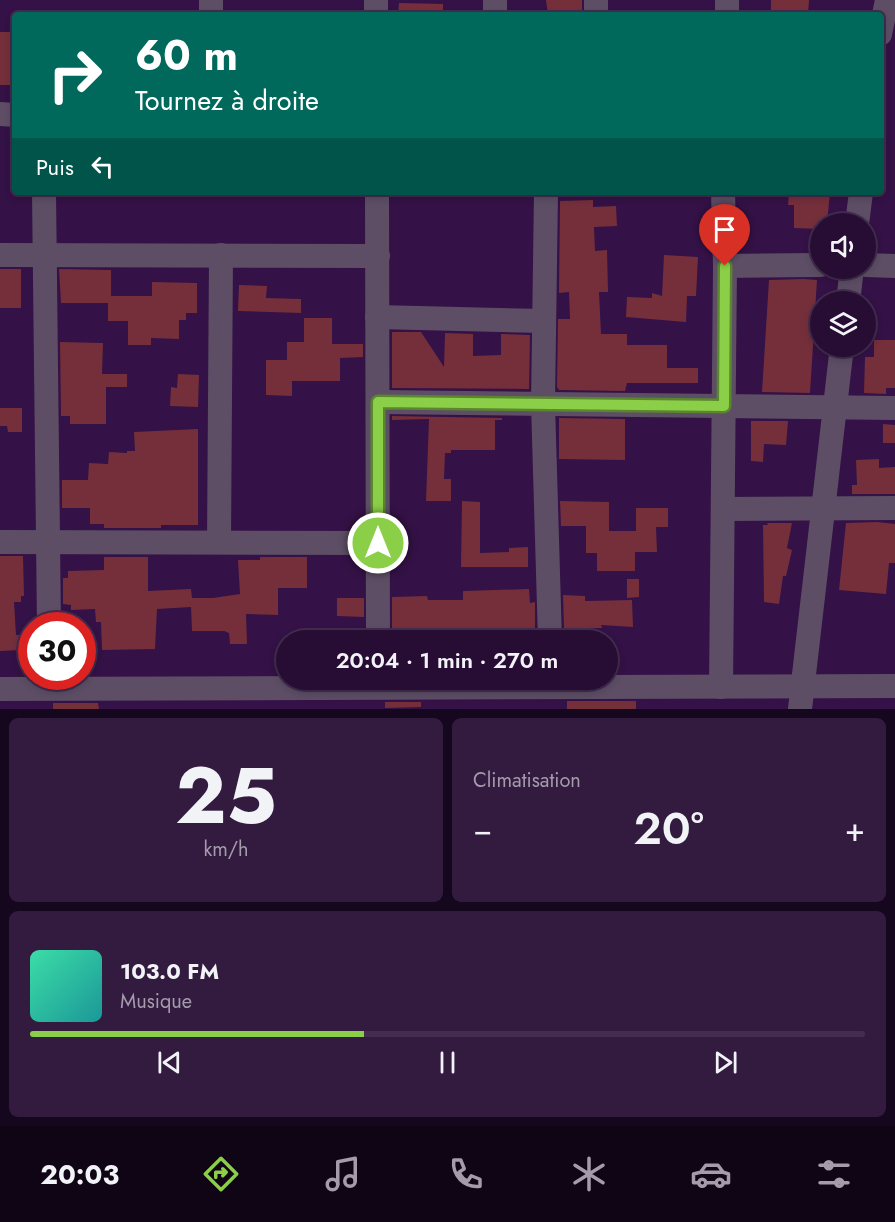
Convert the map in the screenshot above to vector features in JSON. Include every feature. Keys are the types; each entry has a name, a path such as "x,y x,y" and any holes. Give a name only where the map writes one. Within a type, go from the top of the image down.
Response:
{"street":[{"path":"44,195 49,612"},
{"path":"377,195 378,630"},
{"path":"546,195 543,404 550,630"},
{"path":"721,687 725,266 723,195"},
{"path":"858,213 861,195"},
{"path":"0,255 378,256"},
{"path":"219,542 221,255"},
{"path":"725,266 810,265"},
{"path":"876,265 895,266"},
{"path":"377,317 544,321"},
{"path":"801,698 841,357"},
{"path":"378,402 895,408"},
{"path":"723,509 895,508"},
{"path":"0,542 378,543"},
{"path":"618,685 721,687 801,698 895,686"},
{"path":"0,689 18,687"},
{"path":"96,688 209,699 312,699 416,690"}],"building":[{"path":"546,0 582,0 582,12 548,12"},
{"path":"771,0 809,0 808,12 771,12"},
{"path":"399,3 443,4 443,12 398,12"},
{"path":"0,32 12,32 12,85 0,85"},
{"path":"789,195 830,195 828,213 810,213 810,229 794,228 794,205 788,205"},
{"path":"593,200 593,207 616,206 617,226 594,227 595,251 607,250 608,292 599,292 601,334 627,334 627,345 667,345 667,368 698,368 698,383 627,383 625,391 559,390 557,387 558,319 570,319 569,292 559,293 560,201"},
{"path":"664,255 698,257 696,296 687,296 686,322 626,317 627,297 652,298 652,293 662,296"},
{"path":"0,269 21,269 21,308 0,308"},
{"path":"59,269 111,270 111,296 152,296 152,282 197,283 197,313 186,313 186,320 179,320 179,339 151,338 151,345 128,345 128,321 108,321 108,303 61,303"},
{"path":"769,280 817,280 816,291 810,291 810,357 812,357 810,393 762,392"},
{"path":"239,285 267,286 266,298 301,299 301,313 238,311"},
{"path":"304,318 332,318 332,344 363,344 363,357 340,358 340,381 292,381 292,396 266,395 266,360 287,360 287,342 304,342"},
{"path":"392,332 421,332 444,367 445,333 473,334 473,356 501,355 501,334 530,335 529,389 392,388"},
{"path":"876,340 895,340 895,388 886,388 886,394 864,393 865,357 876,357"},
{"path":"60,342 103,343 102,374 127,374 127,387 106,387 106,424 70,424 70,416 61,416"},
{"path":"178,374 199,375 198,407 170,406 171,387 177,388"},
{"path":"0,408 22,408 22,432 8,432 7,426 0,426"},
{"path":"392,416 502,418 502,420 495,420 495,450 451,450 451,453 445,453 444,479 451,479 451,501 426,501 429,419 392,420"},
{"path":"559,418 625,419 625,460 559,459"},
{"path":"751,421 788,421 786,445 764,444 763,462 751,461"},
{"path":"883,424 895,425 895,443 883,443"},
{"path":"198,429 198,525 161,525 161,528 104,528 104,524 90,524 90,508 62,508 62,480 88,480 89,463 108,464 109,452 135,451 134,432"},
{"path":"879,459 879,468 895,467 895,494 852,494 852,485 857,485 856,460"},
{"path":"462,501 480,502 480,553 509,552 509,548 528,547 528,567 461,567"},
{"path":"560,501 609,502 609,531 636,531 636,508 668,508 668,527 656,527 657,552 635,552 635,571 597,571 597,553 586,553 586,526 561,526"},
{"path":"767,523 792,523 787,548 792,550 786,576 783,576 779,604 764,602 763,525 768,525"},
{"path":"846,523 895,524 895,563 889,563 886,594 839,590"},
{"path":"0,556 23,556 24,596 21,596 21,602 14,602 18,650 0,651"},
{"path":"104,557 148,557 148,591 191,589 192,598 213,598 240,594 238,560 260,560 260,557 307,557 307,588 278,588 278,615 246,614 247,644 230,644 229,633 224,631 192,631 191,607 157,609 155,649 102,650 101,622 96,622 95,609 71,610 71,605 63,604 63,578 68,578 68,571 104,570"},
{"path":"627,579 639,579 639,597 627,598"},
{"path":"529,589 530,603 535,602 535,630 392,630 392,597 427,596 428,600 463,600 463,591"},
{"path":"563,595 585,596 585,601 632,600 633,627 601,625 602,628 564,629"},
{"path":"337,598 364,598 364,617 337,616"},
{"path":"567,701 636,701 636,709 567,709"},
{"path":"385,702 421,702 421,707 385,708"},
{"path":"53,703 98,703 99,709 53,709"}],"route":[{"path":"378,543 378,402 724,406 725,266"}]}
